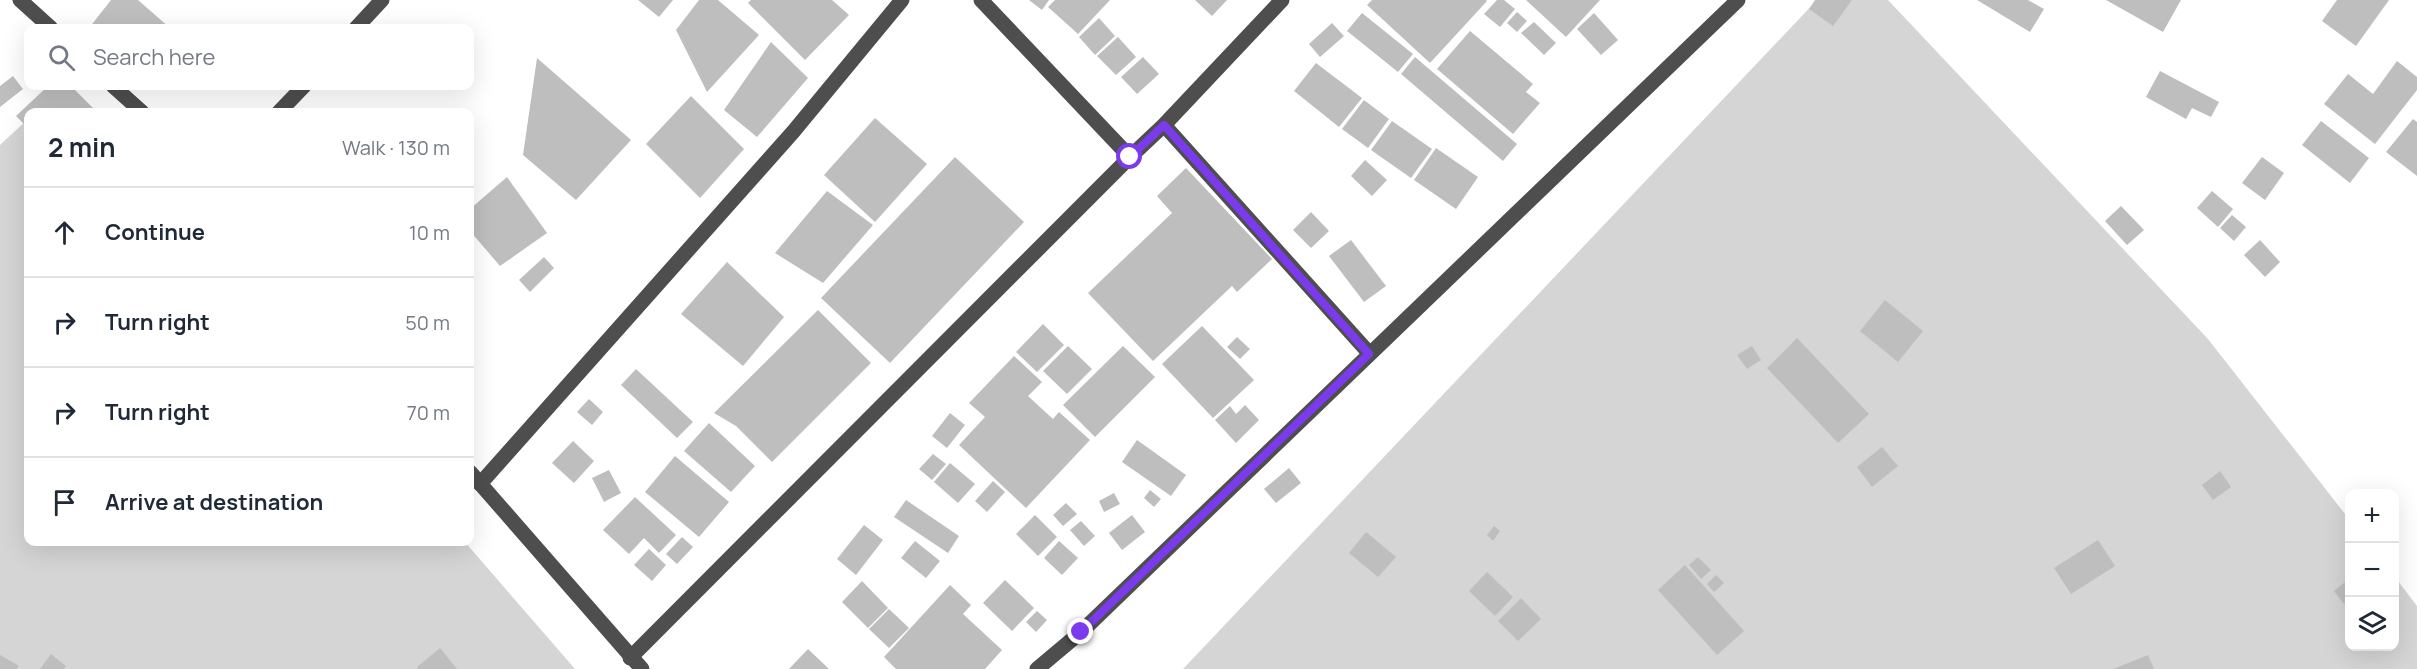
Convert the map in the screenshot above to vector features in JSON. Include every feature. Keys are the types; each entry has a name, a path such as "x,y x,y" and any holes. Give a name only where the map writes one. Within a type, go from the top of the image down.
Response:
{"street":[{"path":"20,0 47,24"},
{"path":"360,24 382,0"},
{"path":"480,484 793,132 902,0"},
{"path":"981,0 1130,157"},
{"path":"630,658 1164,125 1282,0"},
{"path":"1037,669 1081,632 1738,0"},
{"path":"117,90 138,108"},
{"path":"283,108 300,90"},
{"path":"1164,125 1369,354"},
{"path":"474,477 642,669"}],"shaded area":[{"path":"1817,0 1888,0 2208,339 2345,514 2345,651 2399,651 2399,582 2417,606 2417,669 1183,669"},
{"path":"24,123 24,546 468,546 575,669 0,669 0,145"}],"building":[{"path":"111,0 138,0 165,24 92,24"},
{"path":"638,0 673,0 659,17"},
{"path":"699,0 718,0 759,35 707,92 676,30"},
{"path":"751,0 832,0 849,15 805,60 748,3"},
{"path":"1029,0 1049,0 1042,10"},
{"path":"1055,0 1110,0 1078,34 1048,7"},
{"path":"1195,0 1227,0 1212,16"},
{"path":"1372,0 1487,1 1430,63 1367,5"},
{"path":"1497,0 1504,0 1515,9 1500,27 1484,14"},
{"path":"1526,0 1600,0 1566,37"},
{"path":"1815,0 1852,0 1833,26 1809,9"},
{"path":"1977,0 2028,0 2044,9 2030,32"},
{"path":"2106,0 2181,0 2163,32"},
{"path":"2337,0 2389,0 2356,46 2322,21"},
{"path":"1517,12 1527,21 1517,32 1507,23"},
{"path":"1362,13 1413,54 1398,72 1347,31"},
{"path":"1594,13 1618,40 1601,55 1577,29"},
{"path":"1099,18 1115,36 1095,55 1079,37"},
{"path":"1534,22 1556,43 1544,55 1521,33"},
{"path":"1332,23 1344,36 1320,57 1309,44"},
{"path":"1470,31 1533,84 1526,92 1540,103 1513,134 1437,69"},
{"path":"1118,37 1136,57 1116,75 1097,56"},
{"path":"771,42 808,78 757,137 724,110"},
{"path":"1143,57 1159,74 1137,94 1121,77"},
{"path":"1415,57 1517,144 1503,161 1401,74"},
{"path":"537,58 631,140 576,200 523,155"},
{"path":"2397,61 2417,77 2417,90 2375,144 2324,104 2348,74 2373,94"},
{"path":"1316,63 1362,98 1339,127 1294,91"},
{"path":"2160,71 2219,102 2211,117 2192,108 2186,119 2146,97"},
{"path":"13,76 23,89 0,107 0,86"},
{"path":"44,90 75,90 93,108 25,108"},
{"path":"691,96 744,149 700,198 646,144"},
{"path":"1364,100 1389,119 1368,148 1342,129"},
{"path":"24,108 24,124 16,116"},
{"path":"875,118 927,164 875,222 824,175"},
{"path":"2413,119 2417,122 2417,176 2386,152"},
{"path":"1392,121 1432,149 1411,178 1371,150"},
{"path":"2321,121 2369,158 2350,183 2302,145"},
{"path":"1436,148 1478,177 1456,209 1414,180"},
{"path":"955,157 1024,222 890,363 821,298"},
{"path":"2262,157 2284,173 2265,200 2242,183"},
{"path":"1365,160 1387,180 1372,196 1351,176"},
{"path":"1186,168 1272,259 1237,292 1232,286 1153,361 1088,293 1172,213 1157,196"},
{"path":"507,177 547,233 500,266 474,236 474,206"},
{"path":"827,191 873,225 823,283 775,253"},
{"path":"2212,191 2233,209 2218,227 2197,208"},
{"path":"2121,206 2144,230 2127,245 2105,221"},
{"path":"1311,212 1329,231 1311,248 1293,230"},
{"path":"2232,215 2246,227 2234,241 2220,228"},
{"path":"1351,240 1386,286 1364,302 1329,256"},
{"path":"2260,240 2280,262 2265,277 2244,255"},
{"path":"544,257 554,268 530,292 519,280"},
{"path":"727,262 784,317 743,366 681,314"},
{"path":"1885,300 1923,331 1898,362 1860,331"},
{"path":"818,310 871,363 772,462 736,426 714,413"},
{"path":"1043,324 1064,345 1037,372 1016,352"},
{"path":"1202,326 1254,380 1213,418 1162,364"},
{"path":"1237,337 1250,349 1240,359 1227,347"},
{"path":"1797,338 1869,414 1838,443 1767,368"},
{"path":"1068,346 1092,369 1067,394 1043,371"},
{"path":"1123,346 1155,377 1095,437 1063,405"},
{"path":"1752,346 1761,360 1747,369 1737,355"},
{"path":"1014,356 1042,382 1028,396 1053,419 1059,412 1090,440 1026,508 959,445 985,417 969,403"},
{"path":"636,369 693,422 677,438 621,385"},
{"path":"589,399 603,412 592,425 577,412"},
{"path":"1245,405 1259,420 1236,443 1215,420 1230,406 1236,414"},
{"path":"950,413 965,425 947,448 932,436"},
{"path":"709,423 755,466 731,492 684,451"},
{"path":"1137,440 1186,475 1171,496 1122,462"},
{"path":"573,441 594,461 574,483 552,463"},
{"path":"1882,447 1898,466 1872,487 1857,467"},
{"path":"933,454 946,464 932,480 919,469"},
{"path":"675,456 729,502 699,537 645,492"},
{"path":"950,463 975,484 958,503 934,482"},
{"path":"1289,468 1301,483 1276,503 1264,489"},
{"path":"609,470 621,493 604,502 592,478"},
{"path":"2220,471 2231,487 2213,500 2202,485"},
{"path":"993,481 1005,492 987,512 975,501"},
{"path":"1150,490 1161,499 1154,507 1144,498"},
{"path":"1114,493 1120,504 1104,512 1099,501"},
{"path":"635,497 676,535 659,553 644,538 629,554 603,530"},
{"path":"906,500 959,536 948,553 894,517"},
{"path":"1066,503 1077,514 1063,526 1053,515"},
{"path":"1035,515 1057,537 1038,556 1016,534"},
{"path":"1132,515 1145,532 1122,550 1109,533"},
{"path":"1081,521 1095,536 1084,546 1070,530"},
{"path":"864,525 883,540 856,575 837,559"},
{"path":"1494,526 1500,531 1493,541 1487,535"},
{"path":"1366,532 1396,557 1378,577 1349,553"},
{"path":"682,537 693,547 677,564 666,554"},
{"path":"2098,540 2115,566 2071,594 2054,568"},
{"path":"915,541 940,561 926,578 901,558"},
{"path":"1059,541 1078,558 1062,575 1044,558"},
{"path":"649,549 666,565 652,581 634,565"},
{"path":"1698,557 1711,570 1701,579 1689,565"},
{"path":"1685,565 1744,631 1717,655 1658,590"},
{"path":"1487,572 1513,597 1495,616 1469,591"},
{"path":"1716,575 1724,583 1714,592 1707,584"},
{"path":"1005,580 1034,608 1012,631 983,603"},
{"path":"862,581 888,608 868,628 842,602"},
{"path":"2345,582 2345,603 2344,604 2334,591"},
{"path":"950,585 971,605 963,614 1002,650 985,669 896,669 884,657"},
{"path":"1521,598 1541,619 1518,641 1498,621"},
{"path":"889,609 909,628 889,648 869,629"},
{"path":"1037,611 1047,620 1036,632 1026,622"},
{"path":"440,648 457,669 418,669 417,667"},
{"path":"808,649 829,669 789,669"},
{"path":"51,654 66,666 64,669 40,669"},
{"path":"0,655 19,666 17,669 0,669"},
{"path":"2148,655 2154,669 2113,669"}],"route":[{"path":"1081,632 1369,354 1164,125 1130,157"}]}
